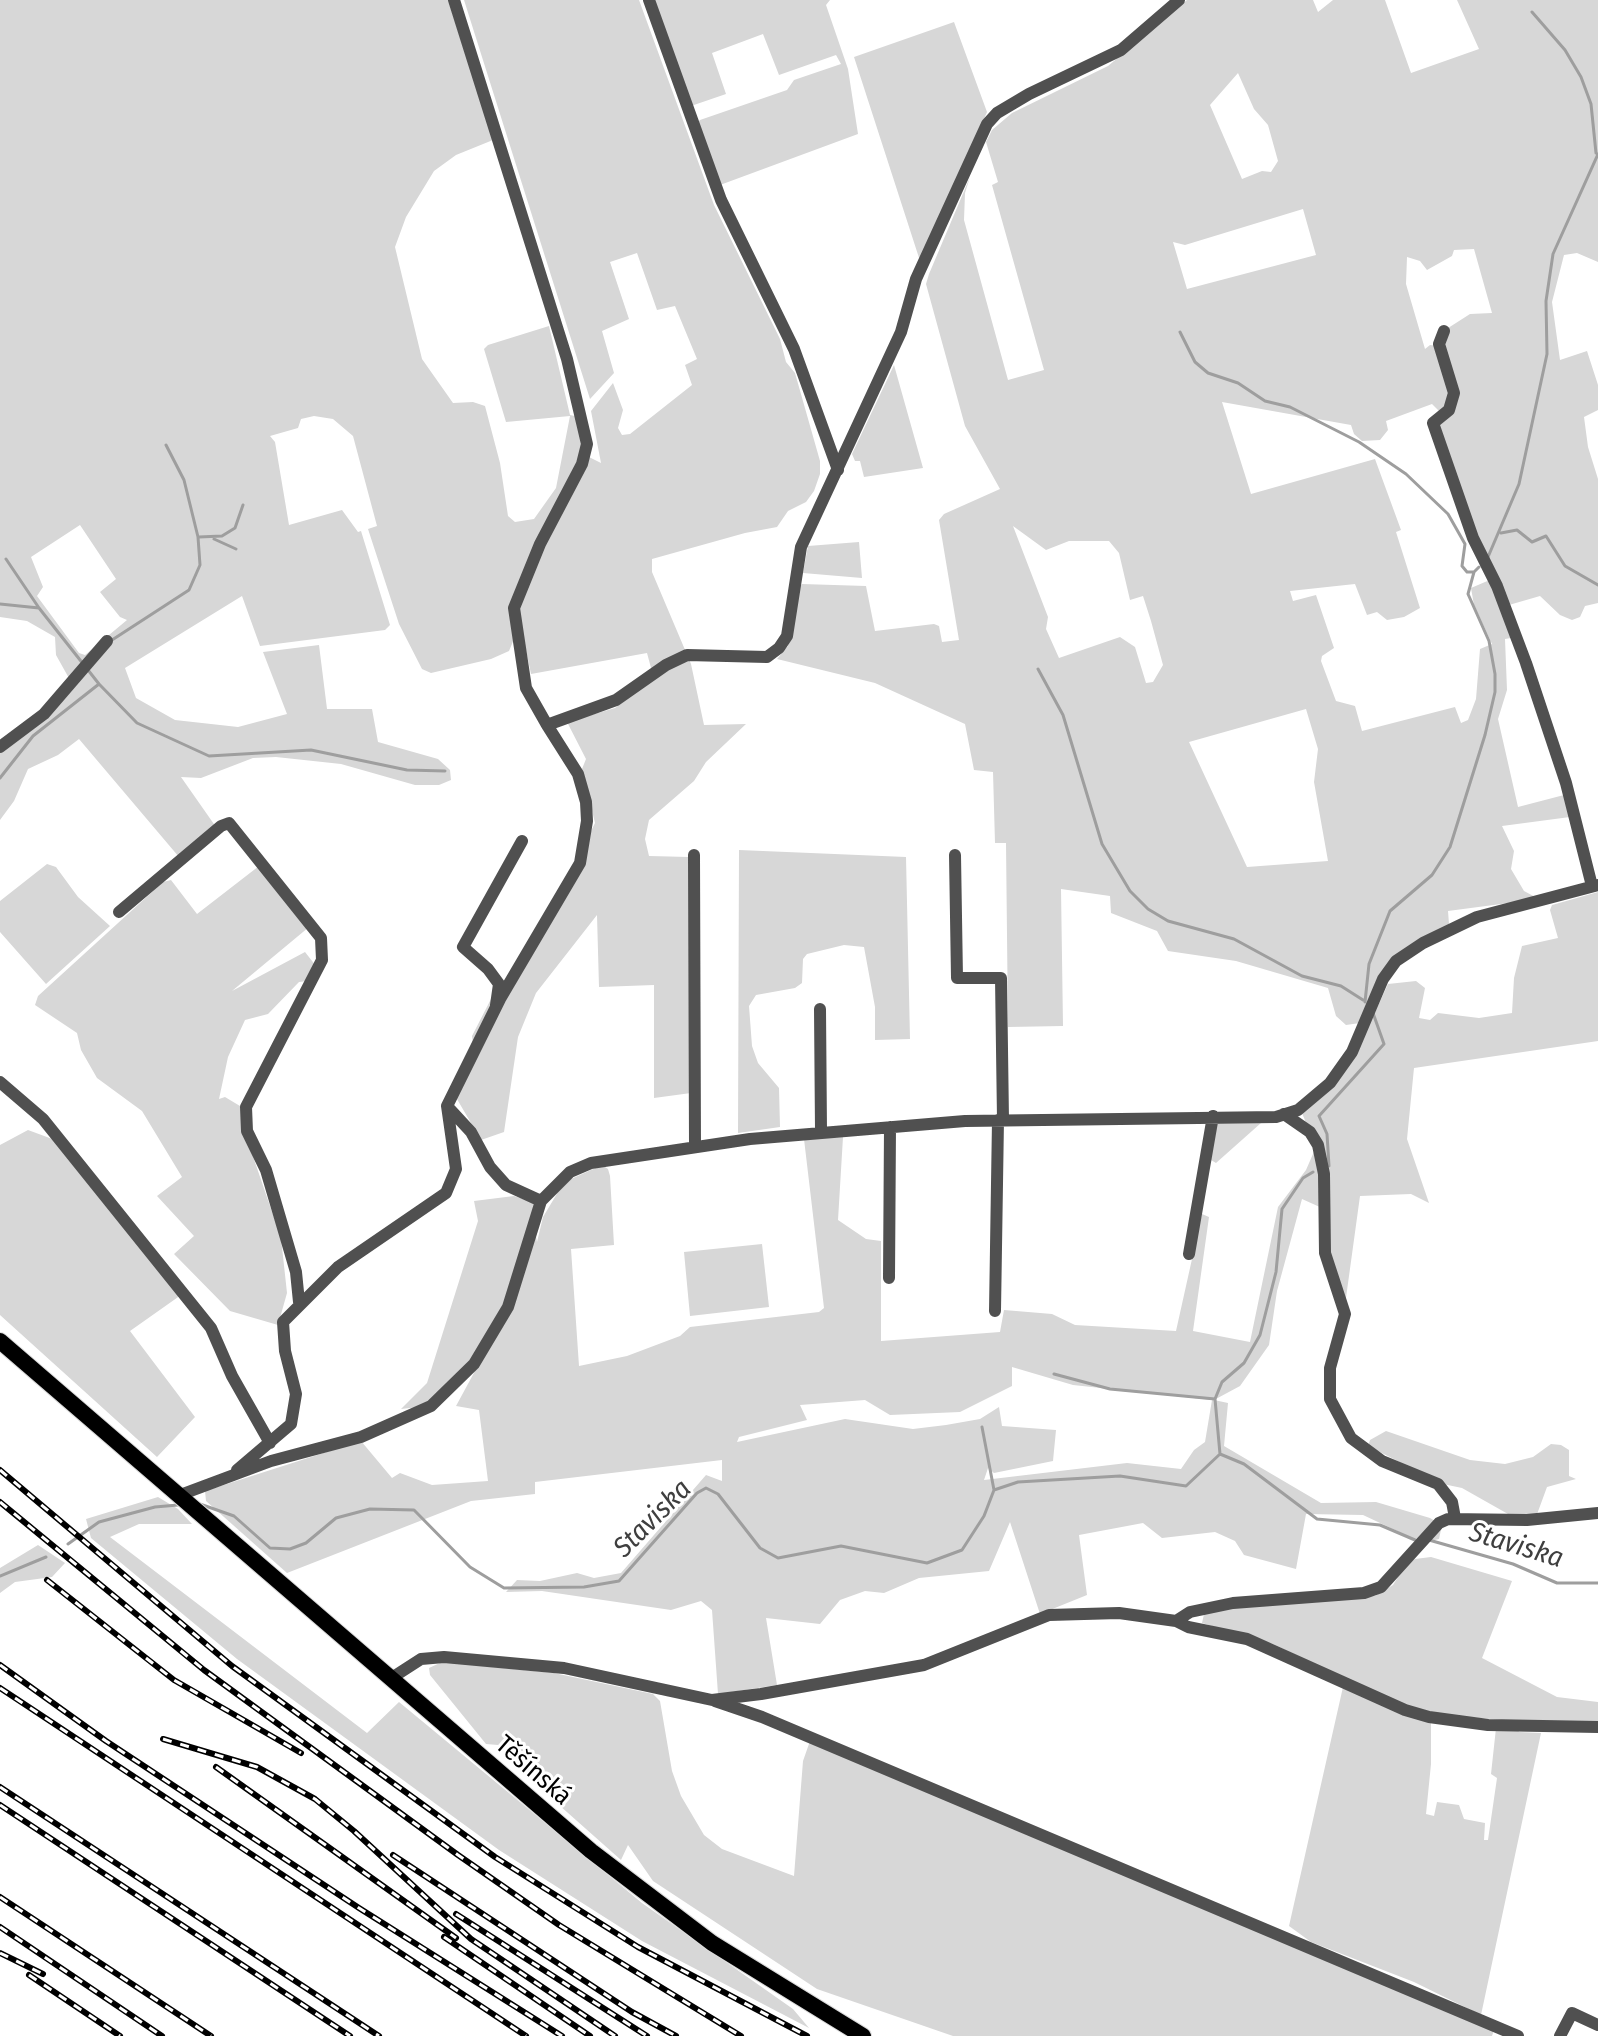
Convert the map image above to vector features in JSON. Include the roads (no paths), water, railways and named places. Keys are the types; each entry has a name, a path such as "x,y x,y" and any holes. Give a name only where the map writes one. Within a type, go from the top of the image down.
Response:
{"main road":[{"name":"Těšínská","path":"0,1341 536,1806 712,1943 863,2036"}],"street":[{"path":"231,1475 291,1424 296,1394 285,1351 283,1322 299,1302 338,1267 446,1193 456,1169 447,1106 496,1008 580,863 587,821 586,802 578,774 526,688 514,608 540,544 582,464 587,444 562,344 454,0"},
{"path":"649,0 721,200 794,349 838,470"},
{"path":"547,725 616,700 666,665 687,655 767,657 779,648 787,636 801,547 901,332 916,279 987,124 997,113 1029,94 1121,50 1179,0"},
{"path":"180,1495 231,1475 361,1437 431,1406 474,1364 508,1307 541,1201 570,1172 591,1163 695,1146 821,1131 1001,1120 1284,1114 1298,1110 1330,1083 1352,1052 1383,979 1396,961 1423,943 1477,917 1595,886 1566,783 1526,663 1497,586 1473,538 1433,423 1449,410 1454,393 1439,344 1444,331"},
{"path":"0,747 44,714 107,641"},
{"path":"119,912 221,826 229,823 321,938 325,949 322,960 246,1107 247,1131 266,1170 296,1272 299,1302"},
{"path":"496,1008 499,984 488,969 463,947 522,841"},
{"path":"694,855 695,1146"},
{"path":"955,855 957,978 1001,978 1001,1120 995,1311"},
{"path":"820,1009 821,1131"},
{"path":"0,1082 43,1119 211,1328 232,1376 270,1443"},
{"path":"447,1106 471,1132 490,1167 506,1185 541,1201"},
{"path":"1284,1114 1310,1132 1318,1145 1324,1174 1325,1253 1345,1314 1330,1368 1330,1399 1351,1438 1382,1461 1438,1484 1452,1502 1455,1518"},
{"path":"1189,1254 1213,1116"},
{"path":"889,1278 890,1127"},
{"path":"1176,1621 1190,1612 1233,1603 1364,1593 1381,1587 1439,1523 1455,1518 1527,1520 1598,1513"},
{"path":"712,1700 924,1665 1049,1615 1119,1613 1176,1621 1188,1627 1247,1639 1405,1710 1429,1717 1488,1725 1598,1727"},
{"path":"390,1679 421,1659 444,1657 564,1668 712,1700 776,1723 1518,2036"},
{"path":"1560,2036 1572,2013 1598,2025"}],"waterway":[{"path":"1532,12 1565,50 1581,77 1591,104 1596,153"},
{"path":"1488,557 1519,484 1547,354 1546,301 1553,254 1598,154"},
{"path":"1180,332 1195,362 1208,373 1238,383 1265,401 1290,407 1359,442 1406,474 1448,514 1465,544 1462,566 1467,572 1474,572"},
{"path":"112,640 189,590 200,565 198,537 184,480 166,445"},
{"path":"199,537 222,536 235,528 243,505"},
{"path":"1501,533 1517,530 1532,542 1546,536 1565,566 1598,585"},
{"path":"214,539 236,549"},
{"path":"6,559 39,608"},
{"path":"1365,1002 1369,964 1390,911 1432,875 1450,847 1485,735 1495,692 1495,674 1489,641 1468,594 1474,572 1479,567"},
{"path":"0,604 39,608 84,665"},
{"path":"1038,669 1063,715 1102,844 1130,891 1148,909 1168,921 1234,939 1302,976 1341,986 1363,1000"},
{"path":"0,778 33,736 99,684 88,670"},
{"path":"99,684 137,723 209,756 311,750 407,770 445,771"},
{"path":"1329,1166 1327,1134 1319,1116 1384,1044 1373,1013"},
{"path":"1220,1454 1215,1399 1222,1382 1244,1363 1260,1335 1276,1272 1282,1209 1303,1178 1313,1172"},
{"path":"1054,1374 1110,1389 1215,1399"},
{"path":"982,1427 994,1490"},
{"name":"Staviska","path":"197,1503 234,1516 270,1548 290,1549 306,1543 336,1518 370,1509 414,1510 470,1567 504,1588 584,1587 619,1581 697,1493 706,1488 718,1494 760,1548 778,1558 841,1546 927,1563 962,1550 984,1516 994,1490 1018,1482 1120,1476 1186,1486 1220,1454 1244,1464 1317,1519 1380,1525 1415,1540"},
{"name":"Staviska","path":"68,1544 99,1522 155,1507 178,1505"},
{"name":"Staviska","path":"1429,1540 1513,1564 1557,1583 1598,1583"},
{"name":"Staviska","path":"0,1576 46,1557"}],"railway":[{"path":"0,1470 232,1666 495,1857 638,1947 807,2036"},
{"path":"0,1502 204,1670 458,1855 559,1925 741,2036"},
{"path":"47,1580 174,1680 301,1753"},
{"path":"0,1665 106,1741 359,1908 562,2036"},
{"path":"0,1688 526,2036"},
{"path":"163,1739 257,1767 315,1799 471,1939 615,2036"},
{"path":"216,1767 456,1938"},
{"path":"0,1787 379,2036"},
{"path":"0,1805 350,2036"},
{"path":"393,1855 632,2012 676,2036"},
{"path":"0,1897 211,2036"},
{"path":"456,1914 647,2036"},
{"path":"0,1927 162,2036"},
{"path":"444,1937 590,2036"},
{"path":"0,1953 43,1974"},
{"path":"29,1975 120,2036"}]}
